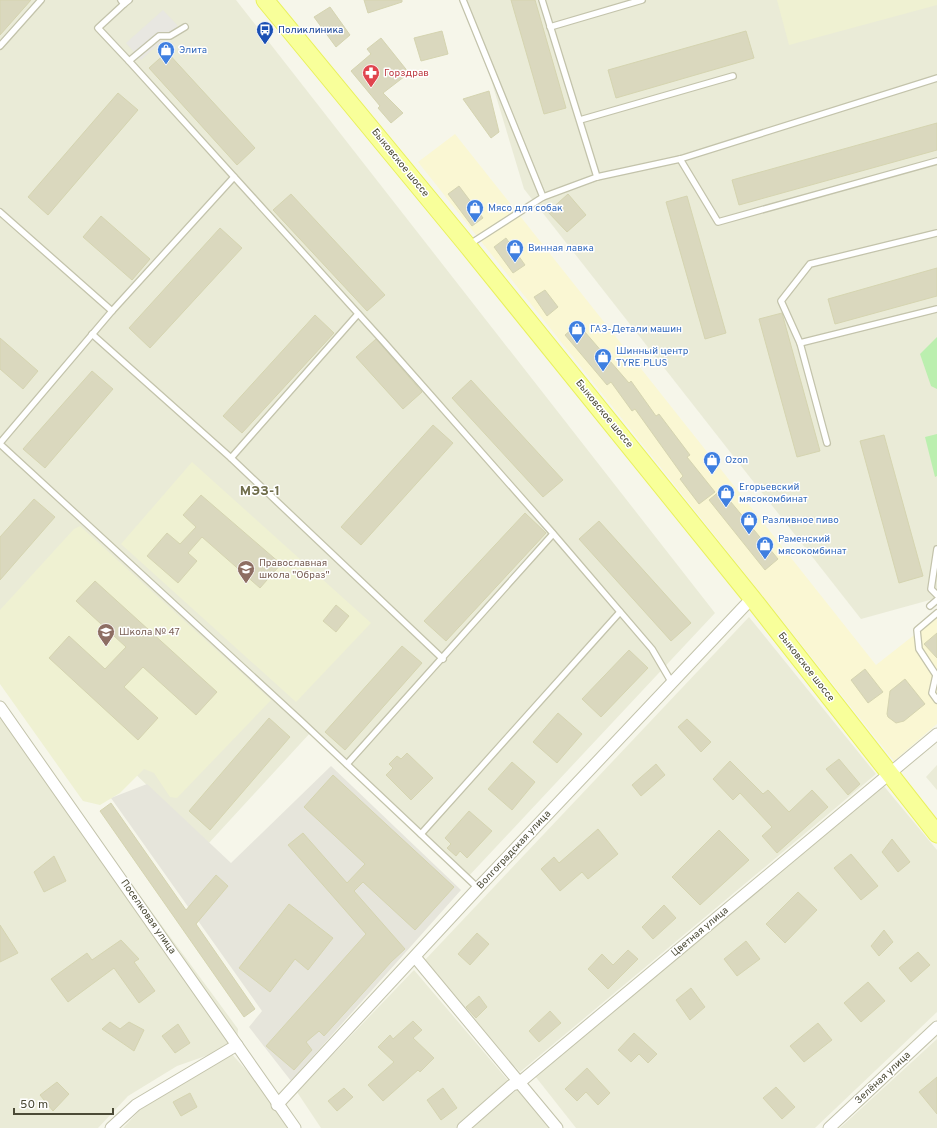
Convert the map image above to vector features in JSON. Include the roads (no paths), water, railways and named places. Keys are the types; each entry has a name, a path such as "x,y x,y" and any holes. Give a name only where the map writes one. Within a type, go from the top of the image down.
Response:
{"main road":[{"name":"Быковское шоссе","path":"264,0 467,245 752,598 937,834"}],"street":[{"name":"Волгоградская улица","path":"277,1105 478,888 752,598"},
{"name":"Поселковая улица","path":"0,708 237,1045 277,1105 295,1128"},
{"name":"Цветная улица","path":"463,1128 512,1085 519,1083 937,734"},
{"path":"415,957 558,1128"},
{"name":"Зелёная улица","path":"829,1128 937,1027"},
{"path":"111,1128 136,1105 237,1045"}],"lane":[{"path":"0,46 41,0"},
{"path":"463,0 543,197"},
{"path":"542,0 598,177"},
{"path":"550,27 642,0"},
{"path":"125,1 98,28 130,61 358,314 553,534 652,649 672,683"},
{"path":"130,61 159,36 170,36 185,27"},
{"path":"580,120 733,76"},
{"path":"467,245 543,197 598,177 680,158 937,78"},
{"path":"680,158 718,222 937,161"},
{"path":"234,177 112,311 0,444 347,764 478,888"},
{"path":"0,212 112,311"},
{"path":"827,443 800,343 781,301 810,264 937,233"},
{"path":"800,343 937,309"},
{"path":"231,458 358,314"},
{"path":"92,334 231,458 443,659"},
{"path":"347,764 443,659 553,534"},
{"path":"937,549 931,589 937,595"},
{"path":"930,606 937,600"},
{"path":"421,834 620,612"},
{"path":"937,613 917,630 919,649 936,675 932,693 937,700"}],"place":[{"name":"Поликлиника","path":"265,45"},
{"name":"Элита","path":"166,65"},
{"name":"Горздрав","path":"371,88"},
{"name":"Мясо для собак","path":"475,223"},
{"name":"Винная лавка","path":"515,263"},
{"name":"ГАЗ-Детали машин","path":"577,344"},
{"name":"Шинный центр TYRE PLUS","path":"603,372"},
{"name":"Ozon","path":"712,475"},
{"name":"Егорьевский мясокомбинат","path":"726,508"},
{"name":"Разливное пиво","path":"749,535"},
{"name":"Раменский мясокомбинат","path":"765,560"},
{"name":"Православная школа \"Образ\"","path":"246,584"},
{"name":"Школа № 47","path":"106,647"}],"district":[{"name":"МЭЗ-1","path":"260,491"}]}
